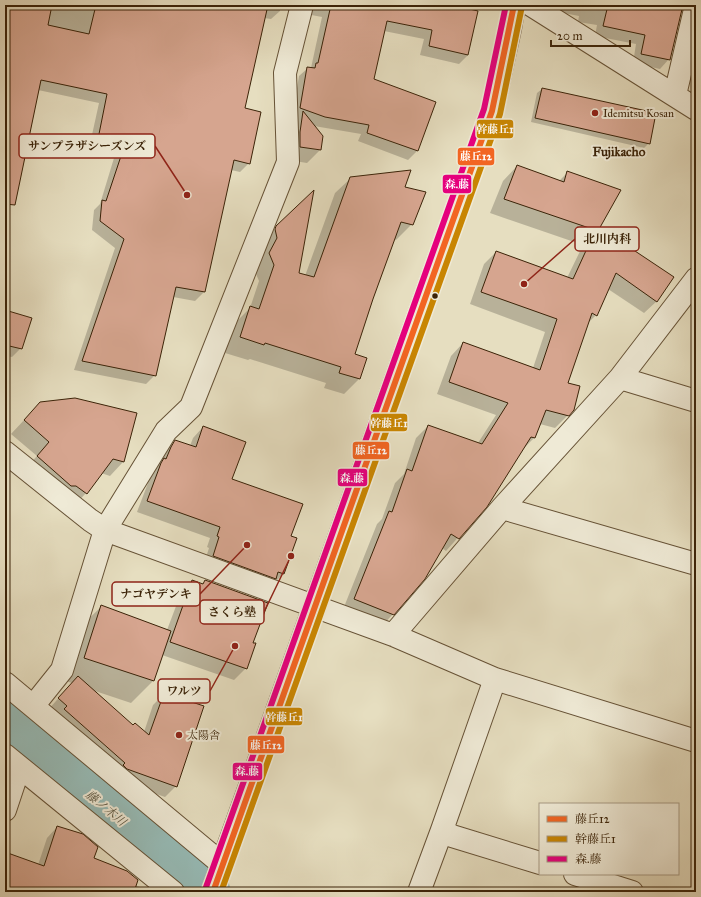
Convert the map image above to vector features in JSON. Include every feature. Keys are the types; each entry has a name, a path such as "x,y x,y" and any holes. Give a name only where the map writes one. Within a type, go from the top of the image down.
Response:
{"street":[{"path":"34,706 62,670 105,530 166,432 191,407 288,162 285,73 302,5"},
{"path":"213,892 492,111 514,5"},
{"path":"531,5 696,109"},
{"path":"675,95 696,5"},
{"path":"393,635 502,508 620,378 696,279"},
{"path":"620,378 696,401"},
{"path":"5,452 90,520 105,530 393,635 495,679 696,741"},
{"path":"502,508 696,564"},
{"path":"419,892 495,679"},
{"path":"5,683 222,864"},
{"path":"5,810 12,761"},
{"path":"12,761 173,892"},
{"path":"442,830 452,836 539,863"},
{"path":"578,875 632,892"}],"building":[{"path":"5,5 52,5 48,25 89,34 96,5 268,5 245,108 261,112 250,164 234,160 205,292 176,287 156,376 82,361 124,239 100,221 102,200 106,201 123,150 97,144 107,94 41,80 15,205 5,204"},
{"path":"331,5 453,5 478,11 468,55 429,46 432,30 387,21 374,79 436,102 418,151 367,133 369,125 325,117 300,108 307,67 315,68 316,63 318,63"},
{"path":"608,5 683,5 670,60 641,54 645,35 603,26"},
{"path":"542,88 656,113 650,144 535,118"},
{"path":"303,111 323,136 321,150 300,147 300,132"},
{"path":"517,165 564,182 567,171 621,190 598,231 504,199"},
{"path":"411,170 405,187 426,192 413,225 401,222 373,299 355,354 367,358 360,379 339,373 341,367 265,343 264,345 240,337 250,306 259,309 274,265 269,253 277,238 275,229 276,226 314,190 299,273 314,277 350,177"},
{"path":"595,231 632,249 674,277 657,302 616,273 597,316 592,313 568,383 580,386 574,410 569,416 546,410 535,438 531,437 487,507 459,539 451,534 425,579 394,615 354,599 389,511 392,512 407,469 412,471 428,425 482,444 508,403 449,382 463,342 540,370 557,319 481,292 496,251 573,279"},
{"path":"5,310 32,318 22,349 5,345"},
{"path":"75,398 137,413 124,462 113,459 87,494 76,486 71,486 37,456 49,442 24,420 40,402"},
{"path":"203,426 246,442 232,479 303,504 291,536 297,538 284,574 278,572 276,579 213,556 219,537 217,536 220,527 147,501 161,463 164,458 166,459 175,440 196,447"},
{"path":"192,580 203,584 205,580 268,603 253,643 256,643 247,669 170,642"},
{"path":"101,605 171,631 154,681 84,658"},
{"path":"78,676 133,725 135,723 149,735 164,693 204,706 177,787 127,769 123,765 125,763 64,709 67,706 58,698"},
{"path":"57,826 83,834 98,847 94,858 127,871 138,880 134,892 23,892 5,886 5,852 44,866"}],"waterway":[{"name":"藤ノ木川","path":"5,724 207,892"}],"transit line":[{"name":"森.藤","path":"205,890 484,109 506,5"},
{"name":"藤丘12","path":"213,892 492,111 514,5"},
{"name":"幹藤丘1","path":"221,892 500,114 522,6"}],"place":[{"name":"Idemitsu Kosan","path":"595,113"},
{"name":"サンプラザシーズンズ","path":"187,195"},
{"name":"北川内科","path":"524,284"},
{"name":"ナゴヤデンキ","path":"247,545"},
{"name":"さくら塾","path":"291,556"},
{"name":"ワルツ","path":"235,646"},
{"name":"太陽舎","path":"179,735"}],"district":[{"name":"Fujikacho","path":"619,152"}]}
